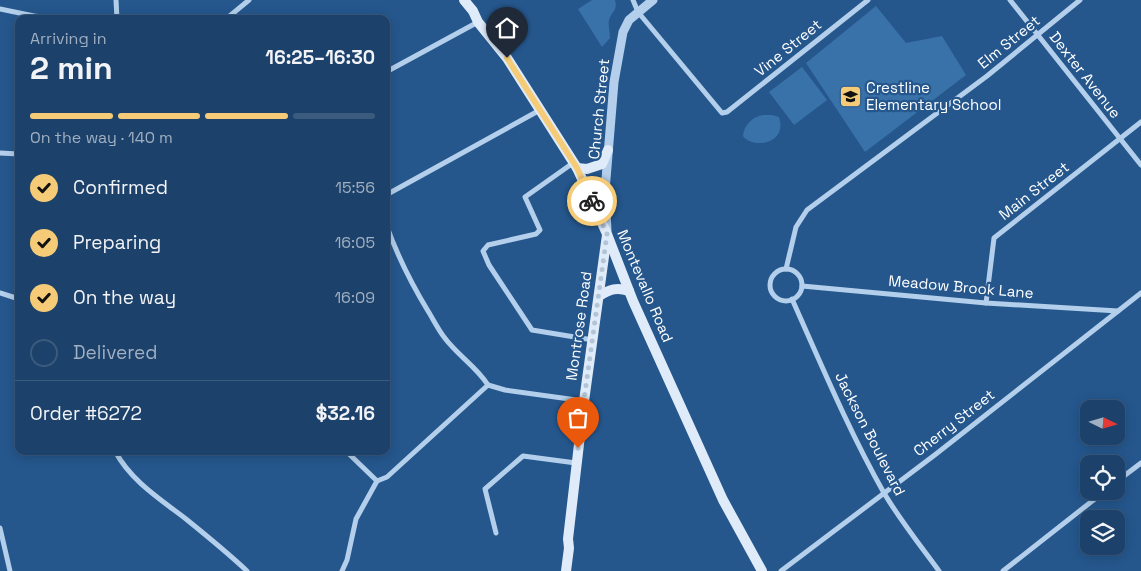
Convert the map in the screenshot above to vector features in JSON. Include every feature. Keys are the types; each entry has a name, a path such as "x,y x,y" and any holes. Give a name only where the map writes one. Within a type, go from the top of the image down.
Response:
{"main road":[{"name":"Montevallo Road","path":"464,0 473,11 478,22 507,58 575,166 607,234 629,291 722,500 762,571"},
{"path":"575,166 587,169 602,164 608,150"},
{"name":"Montrose Road","path":"566,571 584,400 600,296 607,234"},
{"path":"600,296 607,291 615,289 629,291"}],"street":[{"path":"116,0 117,15"},
{"path":"231,15 249,0"},
{"path":"633,0 638,12"},
{"name":"Church Street","path":"607,234 605,191 608,150 614,82 623,32 630,20 653,0"},
{"name":"Vine Street","path":"638,12 722,113 727,112 868,0"},
{"name":"Dexter Avenue","path":"1010,0 1141,165"},
{"name":"Elm Street","path":"786,269 796,227 807,210 987,76 1080,0"},
{"path":"0,8 30,15"},
{"path":"390,70 478,22"},
{"path":"390,193 540,110"},
{"name":"Main Street","path":"986,303 994,238 1141,122"},
{"path":"0,152 15,154"},
{"path":"575,166 525,197 540,230 536,234 488,245 483,251 488,265 532,330 593,340"},
{"path":"390,235 410,281 444,337 460,356 480,373 488,385 504,390 584,400"},
{"path":"786,269 796,273 802,286 797,296 792,299 782,300 771,290 770,285 773,275 777,271 786,269"},
{"name":"Meadow Brook Lane","path":"802,286 986,303 1118,311"},
{"name":"Cherry Street","path":"781,571 936,454 1141,293"},
{"path":"0,294 15,298"},
{"name":"Jackson Boulevard","path":"792,299 839,404 884,492 904,524 939,571"},
{"path":"342,571 347,560 356,519 377,481 387,477 394,471 488,385"},
{"path":"117,455 138,482 220,545 248,571"},
{"path":"350,455 377,481"},
{"path":"496,533 485,489 523,456 577,463"},
{"path":"1125,475 1141,463"},
{"path":"1003,571 1094,500"},
{"path":"0,528 10,571"}],"shaded area":[{"path":"592,0 615,0 616,3 609,20 610,38 602,47 578,9"},
{"path":"876,6 906,43 942,36 966,75 865,152 806,63"},
{"path":"802,67 827,100 794,125 769,92"},
{"path":"763,115 779,117 780,126 778,134 768,142 761,143 748,140 743,136 747,125 755,118"}],"way so far":[{"path":"578,448 607,234 592,201"}],"place":[{"name":"Crestline Elementary School","path":"850,97"}],"route":[{"path":"507,58 577,168 592,201"}]}
